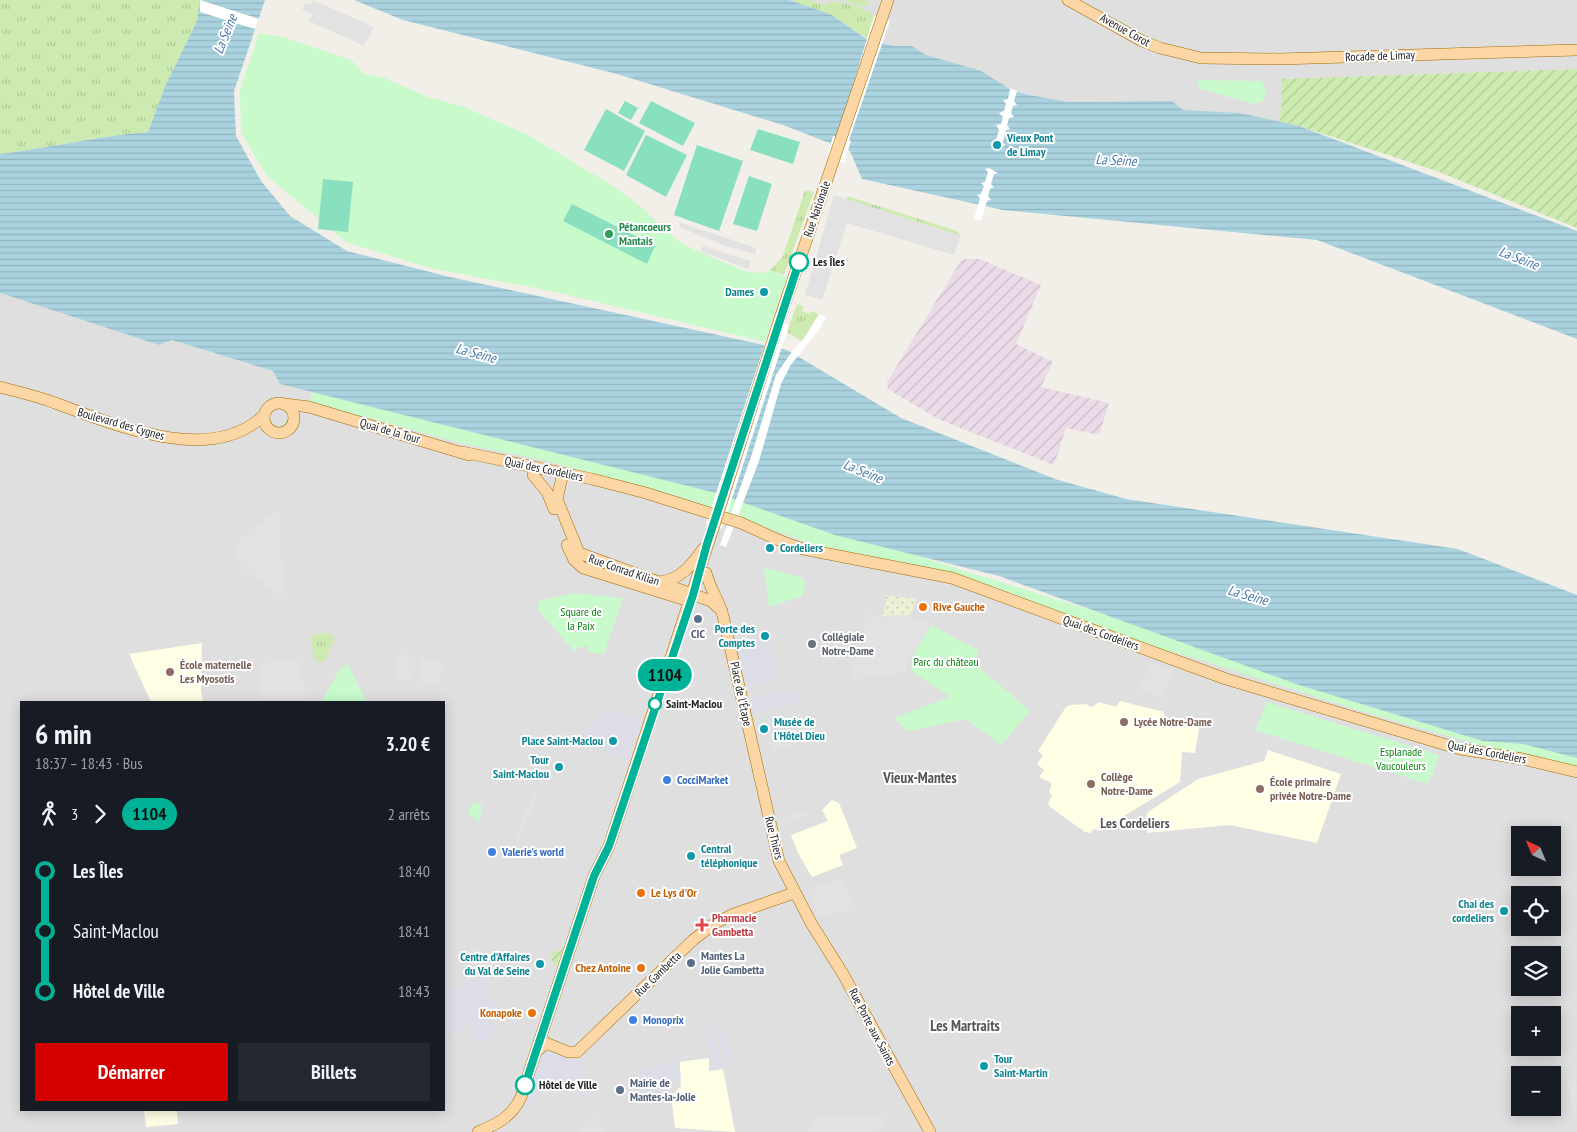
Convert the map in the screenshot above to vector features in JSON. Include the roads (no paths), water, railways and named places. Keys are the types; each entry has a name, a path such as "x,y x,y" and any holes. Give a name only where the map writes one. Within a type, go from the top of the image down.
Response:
{"main road":[{"name":"Rue Nationale","path":"876,36 882,0"},
{"name":"Rue Nationale","path":"711,535 779,321 888,0"},
{"name":"Avenue Corot","path":"1068,0 1098,14 1142,41 1184,55"},
{"name":"Rocade de Limay","path":"1184,55 1219,60 1577,50"},
{"name":"Boulevard des Cygnes","path":"0,387 142,431 172,438 203,439 244,430 270,430"},
{"path":"294,422 292,410 285,404 271,406 264,415 266,425 270,430 277,433 284,432 294,422 304,412 319,411"},
{"name":"Quai de la Tour","path":"285,404 304,406 462,452"},
{"name":"Boulevard des Cygnes","path":"244,430 264,415"},
{"name":"Quai des Cordeliers","path":"462,452 533,475 558,475"},
{"name":"Quai des Cordeliers","path":"462,452 626,489 741,523 792,546 952,578 1218,677 1460,749 1523,759 1577,772"},
{"path":"533,475 548,494 572,557 583,568 713,602 722,611"},
{"path":"548,494 558,475"},
{"name":"Rue Conrad Kilian","path":"558,475 558,503 579,553 659,582 694,598"},
{"path":"694,598 706,573 711,535"},
{"path":"659,582 674,579 682,574 711,535"},
{"path":"478,1132 498,1124 515,1109 594,876 609,846 650,721 694,598 711,535"},
{"name":"Place de l'Étape","path":"706,573 722,611 759,781"},
{"name":"Rue Thiers","path":"759,781 777,846 779,861 811,923"},
{"name":"Rue Gambetta","path":"546,1043 568,1052 577,1052 693,940 715,923 734,914 794,893"},
{"name":"Rue Porte aux Saints","path":"811,923 843,974 930,1132"},
{"path":"535,1054 546,1043 543,1030"}],"water":[{"name":"La Seine","path":"200,0 265,0 234,91 236,136 261,181 290,216 347,251 450,277 787,350 901,418 1055,479 1126,499 1458,549 1577,595 1577,758 1523,744 1483,741 1299,685 999,576 835,535 716,493 280,384 273,371 172,340 159,345 0,293 0,154 148,132 166,84 197,21"},
{"name":"La Seine","path":"354,0 789,0 830,14 865,38 893,46 912,46 926,55 981,71 1010,89 1029,95 1069,102 1172,101 1183,110 1240,113 1299,126 1577,231 1577,339 1317,240 1003,210 862,179 850,151 783,125 617,74 403,20"}],"place":[{"name":"Vieux Pont de Limay","path":"997,145"},
{"name":"Pétancoeurs Mantais","path":"609,234"},
{"name":"Les Îles","path":"799,262"},
{"name":"Dames","path":"764,292"},
{"name":"Cordeliers","path":"770,548"},
{"name":"Rive Gauche","path":"923,607"},
{"name":"CIC","path":"698,619"},
{"name":"Porte des Comptes","path":"765,636"},
{"name":"Collégiale Notre-Dame","path":"812,644"},
{"name":"École maternelle Les Myosotis","path":"170,672"},
{"name":"Saint-Maclou","path":"655,704"},
{"name":"Lycée Notre-Dame","path":"1124,722"},
{"name":"Musée de l'Hôtel Dieu","path":"764,729"},
{"name":"Place Saint-Maclou","path":"613,741"},
{"name":"Tour Saint-Maclou","path":"559,767"},
{"name":"CocciMarket","path":"667,780"},
{"name":"Collège Notre-Dame","path":"1091,784"},
{"name":"École primaire privée Notre-Dame","path":"1260,789"},
{"name":"Valerie's world","path":"492,852"},
{"name":"Central téléphonique","path":"691,856"},
{"name":"Le Lys d'Or","path":"641,893"},
{"name":"Chai des cordeliers","path":"1504,911"},
{"name":"Pharmacie Gambetta","path":"702,925"},
{"name":"Mantes La Jolie Gambetta","path":"691,963"},
{"name":"Centre d'Affaires du Val de Seine","path":"540,964"},
{"name":"Chez Antoine","path":"641,968"},
{"name":"Konapoke","path":"532,1013"},
{"name":"Monoprix","path":"633,1020"},
{"name":"Tour Saint-Martin","path":"984,1066"},
{"name":"Hôtel de Ville","path":"525,1085"},
{"name":"Mairie de Mantes-la-Jolie","path":"620,1090"}],"district":[{"name":"Vieux-Mantes","path":"920,778"},
{"name":"Les Cordeliers","path":"1135,823"},
{"name":"Les Martraits","path":"965,1026"}],"park label":[{"name":"Square de la Paix","path":"581,619"},
{"name":"Parc du château","path":"946,662"},
{"name":"Esplanade Vaucouleurs","path":"1401,759"}]}
